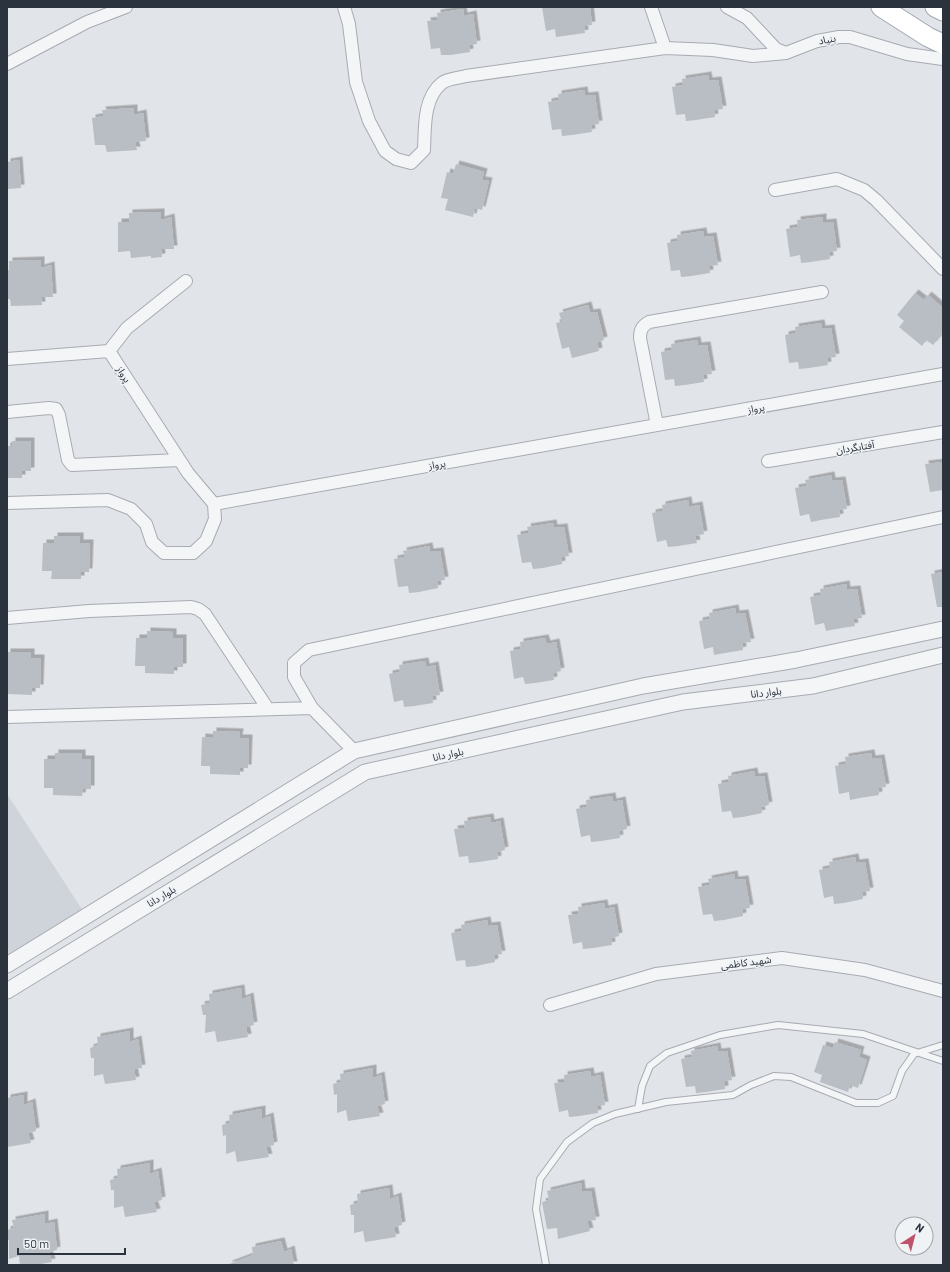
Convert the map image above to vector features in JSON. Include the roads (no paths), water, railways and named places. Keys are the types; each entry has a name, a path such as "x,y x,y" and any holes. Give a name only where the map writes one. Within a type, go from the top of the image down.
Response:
{"main road":[{"path":"881,7 928,37 943,44"},
{"path":"935,7 943,11"}],"street":[{"path":"7,64 87,22 126,7"},
{"name":"بنیاد","path":"344,7 349,24 356,82 369,121 386,152 396,159 411,163 424,150 426,116 431,95 443,82 466,76 665,48 713,50 753,56 786,53 817,41 839,37 850,37 907,54 943,59"},
{"path":"651,7 665,48"},
{"path":"727,7 747,18 776,49 786,53"},
{"path":"776,190 837,179 864,190 876,200 943,269"},
{"path":"7,359 109,351 127,328 186,281"},
{"path":"657,426 640,338 640,331 643,325 649,322 822,292"},
{"name":"پرواز","path":"109,351 179,460 214,504 943,374"},
{"path":"7,412 49,408 56,409 59,415 68,460 72,465 179,460"},
{"name":"آفتابگردان","path":"768,461 943,432"},
{"path":"7,503 108,500 131,509 146,524 152,542 164,554 193,553 206,541 215,519 214,504"},
{"path":"354,751 312,708 294,677 294,663 309,650 943,517"},
{"path":"7,618 89,611 191,607 198,609 205,614 268,709"},
{"path":"7,965 354,751 643,686 796,660 943,629"},
{"name":"بلوار دانا","path":"7,991 365,772 683,702 812,686 943,655"},
{"path":"7,717 312,708"},
{"name":"شهید کاظمی","path":"550,1005 656,974 782,958 865,970 943,991"}],"lane":[{"path":"638,1109 642,1086 650,1066 666,1052 720,1035 778,1025 863,1034 943,1061"},
{"path":"546,1265 536,1209 540,1179 567,1142 592,1123 615,1114 666,1102 733,1095 751,1084 774,1076 791,1076 856,1103 878,1103 893,1096 902,1071 914,1054 943,1045"}]}
